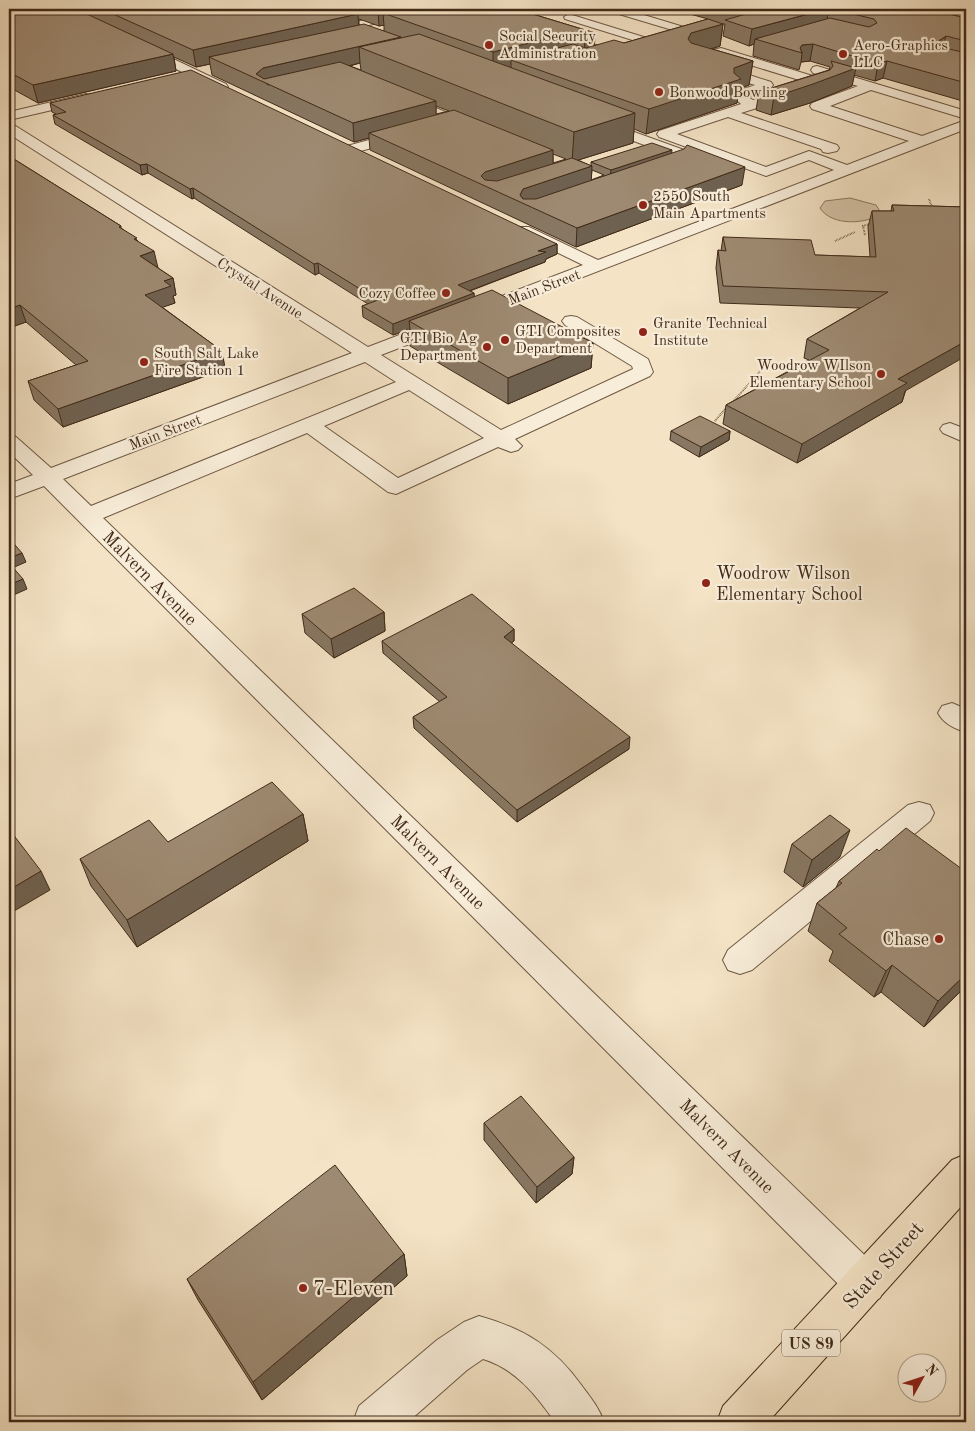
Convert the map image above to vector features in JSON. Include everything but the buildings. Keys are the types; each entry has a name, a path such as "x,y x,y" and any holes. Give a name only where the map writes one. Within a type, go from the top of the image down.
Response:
{"main road":[{"path":"952,9 966,12"},
{"name":"State Street","path":"738,1422 966,1173"}],"street":[{"path":"613,9 966,115"},
{"path":"587,12 565,18 668,42"},
{"path":"345,20 366,32 415,22 394,17 366,32"},
{"path":"641,50 697,34"},
{"path":"131,43 231,91"},
{"path":"729,113 832,148 766,172 664,134 752,105 822,83 721,52 702,61 768,85"},
{"path":"171,79 216,68"},
{"path":"752,105 738,96 795,75"},
{"path":"871,86 817,106 924,141"},
{"path":"352,149 460,122 386,91"},
{"path":"844,95 863,101"},
{"path":"9,116 95,96"},
{"path":"581,116 715,167"},
{"path":"937,124 960,127"},
{"name":"Main Street","path":"9,492 960,127"},
{"name":"Crystal Avenue","path":"9,128 505,443"},
{"path":"335,141 370,158"},
{"path":"634,149 652,143"},
{"path":"809,155 848,170"},
{"path":"768,188 786,194"},
{"path":"510,224 598,266"},
{"path":"309,425 396,487 505,443 643,372 641,363 571,322"},
{"path":"87,516 410,383"},
{"name":"Malvern Avenue","path":"9,442 87,516 866,1284"},
{"path":"740,960 919,813"},
{"path":"375,1422 452,1355 479,1337 497,1342 532,1362 560,1392 582,1422"}],"path":[{"path":"929,199 934,213"},
{"path":"865,235 863,226 875,222"},
{"path":"835,241 855,232"},
{"path":"715,421 764,367"}],"shaded area":[{"path":"850,198 876,205 881,213 867,220 849,222 832,218 820,208 825,201"}],"place":[{"name":"Social Security Administration","path":"489,45"},
{"name":"Aero-Graphics LLC","path":"843,54"},
{"name":"Bonwood Bowling","path":"659,92"},
{"name":"2550 South Main Apartments","path":"643,205"},
{"name":"Cozy Coffee","path":"446,293"},
{"name":"Granite Technical Institute","path":"643,332"},
{"name":"GTI Composites Department","path":"505,340"},
{"name":"GTI Bio Ag Department","path":"487,347"},
{"name":"South Salt Lake Fire Station 1","path":"144,362"},
{"name":"Woodrow WIlson Elementary School","path":"881,374"},
{"name":"Woodrow Wilson Elementary School","path":"706,583"},
{"name":"Chase","path":"939,939"},
{"name":"7-Eleven","path":"303,1288"}]}
